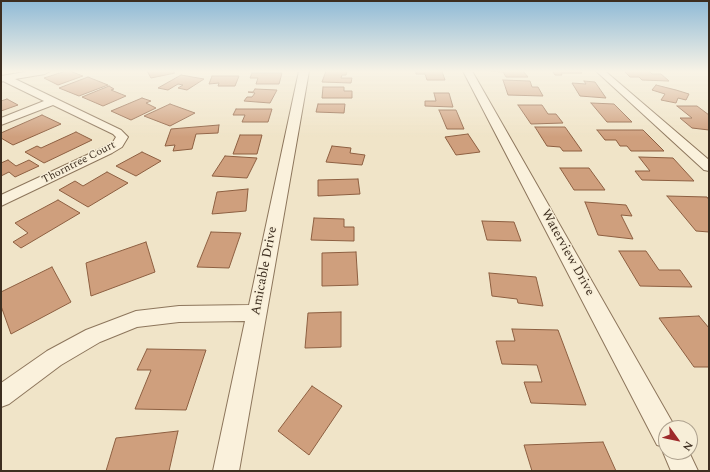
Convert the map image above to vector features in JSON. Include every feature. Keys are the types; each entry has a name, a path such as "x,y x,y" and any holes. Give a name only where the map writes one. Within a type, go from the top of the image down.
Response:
{"street":[{"name":"Thorntree Court","path":"1,201 108,150 118,144 122,139 117,132 32,93"},
{"name":"Amicable Drive","path":"226,471 300,93"},
{"name":"Waterview Drive","path":"479,93 658,421"},
{"path":"625,93 709,167"},
{"path":"1,122 52,102"},
{"path":"1,396 54,358 93,336 136,318 179,314 256,313"},
{"path":"679,460 685,471"}],"building":[{"path":"72,93 87,93 79,96"},
{"path":"92,93 119,93 126,96 103,106 82,97"},
{"path":"255,93 275,93 270,103 244,101 247,97 252,97"},
{"path":"322,93 352,93 352,98 322,98"},
{"path":"434,93 449,93 453,107 425,106 425,101 436,101"},
{"path":"507,93 541,93 543,96 508,95"},
{"path":"578,93 603,93 606,98 580,96"},
{"path":"662,93 689,94 686,100 678,98 676,103 661,100 665,94"},
{"path":"142,98 151,101 146,103 156,108 131,120 111,111"},
{"path":"7,99 18,105 1,111 1,101"},
{"path":"591,103 614,104 632,122 607,122"},
{"path":"170,104 195,113 170,126 144,116"},
{"path":"318,104 345,104 344,113 316,112"},
{"path":"518,105 542,105 548,114 556,114 563,123 531,124"},
{"path":"677,106 697,106 709,115 709,130 692,128 680,118 692,118"},
{"path":"236,109 272,109 268,122 242,122 245,115 233,115"},
{"path":"439,110 456,110 464,129 447,129"},
{"path":"42,115 61,124 13,145 1,138 1,133"},
{"path":"219,125 218,133 196,134 192,149 173,151 175,145 165,146 171,129"},
{"path":"535,127 565,127 582,151 563,151 560,147 547,146"},
{"path":"597,130 643,130 664,151 631,151 627,146 620,146 616,140 605,140"},
{"path":"76,132 92,140 44,163 25,152 37,146 41,148"},
{"path":"468,134 480,152 456,155 445,137"},
{"path":"240,135 262,135 257,154 233,154"},
{"path":"332,146 351,148 350,153 365,155 362,165 326,162"},
{"path":"142,152 161,161 136,176 116,166"},
{"path":"225,156 257,158 247,178 212,176"},
{"path":"639,157 673,158 694,181 642,180 635,171 650,171"},
{"path":"8,160 16,166 29,160 39,166 15,177 9,172 1,176 1,163"},
{"path":"560,168 589,168 605,190 574,190"},
{"path":"107,172 128,183 88,207 59,190 75,181 83,186"},
{"path":"358,179 360,194 318,196 318,180"},
{"path":"248,189 246,211 212,214 217,192"},
{"path":"667,196 707,197 709,200 709,232 696,231"},
{"path":"58,200 80,213 21,248 13,242 28,233 15,223"},
{"path":"585,202 626,205 632,216 621,215 633,239 598,235"},
{"path":"314,218 344,219 344,227 354,227 354,241 311,240"},
{"path":"482,221 514,222 521,241 487,240"},
{"path":"211,232 241,233 229,268 197,267"},
{"path":"146,242 155,272 91,296 86,263"},
{"path":"619,251 646,251 659,270 680,270 692,287 640,286"},
{"path":"356,252 358,285 322,286 322,253"},
{"path":"52,267 71,302 11,334 1,306 1,292"},
{"path":"489,273 536,277 543,306 518,303 517,299 492,296"},
{"path":"341,312 341,347 305,348 308,313"},
{"path":"699,316 709,328 709,367 694,367 659,318"},
{"path":"512,329 558,330 586,405 531,403 524,382 542,382 537,365 502,364 496,341 515,341"},
{"path":"147,349 206,350 186,410 135,409 151,370 137,370"},
{"path":"312,386 342,406 309,455 278,431"},
{"path":"178,431 169,471 106,471 116,438"},
{"path":"603,442 616,471 532,471 524,445"}]}
